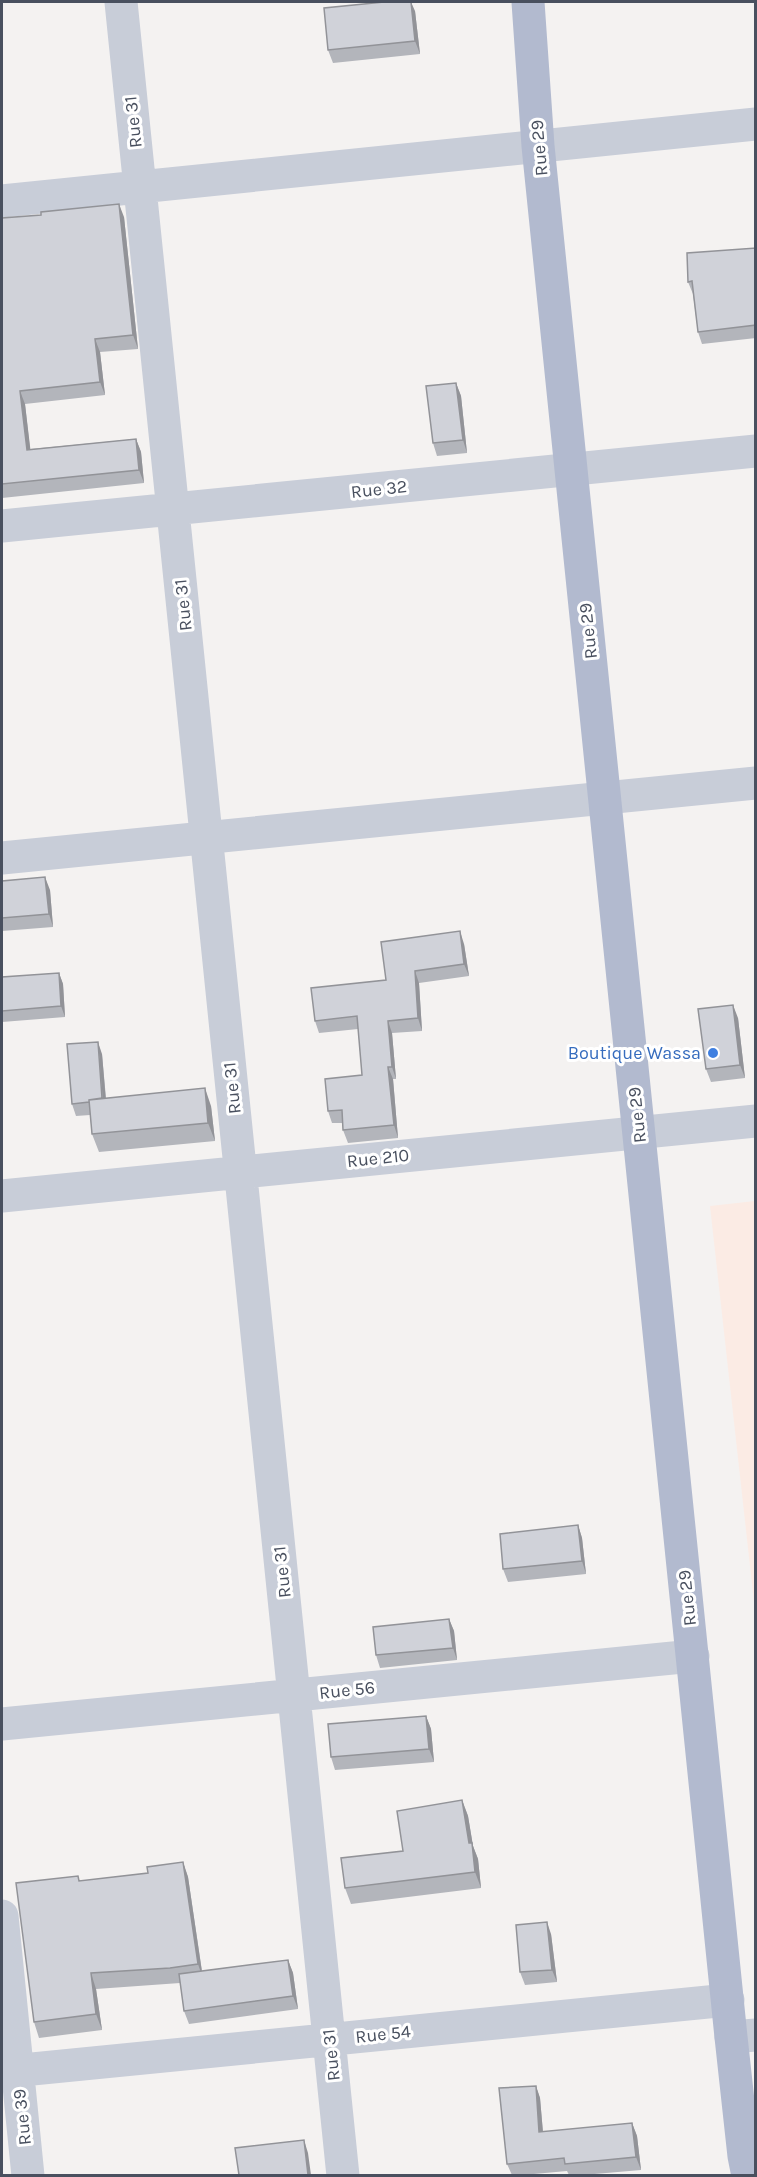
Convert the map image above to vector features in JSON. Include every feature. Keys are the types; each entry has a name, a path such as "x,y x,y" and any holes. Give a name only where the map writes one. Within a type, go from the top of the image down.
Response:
{"main road":[{"name":"Rue 29","path":"528,2 538,146 728,2000 744,2036 744,2169"}],"street":[{"name":"Rue 31","path":"121,2 344,2175"},
{"path":"2,201 756,124"},
{"name":"Rue 32","path":"2,526 756,451"},
{"path":"2,858 756,783"},
{"name":"Rue 210","path":"2,1196 756,1121"},
{"name":"Rue 56","path":"2,1724 693,1656"},
{"name":"Rue 39","path":"2,1916 9,2071 28,2175"},
{"name":"Rue 54","path":"9,2071 728,2000"}],"shaded area":[{"path":"756,1201 755,1611 710,1206"}],"building":[{"path":"384,2 411,2 415,41 328,50 324,8"},
{"path":"119,204 133,335 95,339 100,382 20,391 27,450 136,439 139,470 2,484 2,218"},
{"path":"756,248 756,325 698,332 692,281 688,282 687,253"},
{"path":"456,383 463,440 433,443 426,386"},
{"path":"45,877 49,914 2,918 2,881"},
{"path":"460,931 464,964 415,971 418,1018 388,1021 392,1067 388,1067 394,1125 343,1130 342,1110 328,1111 325,1079 362,1075 357,1016 315,1021 311,988 386,980 381,942"},
{"path":"59,973 61,1006 2,1011 2,977"},
{"path":"733,1005 740,1065 706,1069 698,1009"},
{"path":"98,1042 102,1098 72,1104 67,1044"},
{"path":"205,1088 208,1123 92,1134 89,1100"},
{"path":"578,1525 582,1561 503,1569 500,1534"},
{"path":"449,1619 453,1648 376,1655 373,1627"},
{"path":"426,1716 429,1749 331,1757 328,1724"},
{"path":"462,1800 469,1843 472,1843 475,1872 345,1888 341,1858 403,1851 397,1811"},
{"path":"183,1862 198,1964 91,1973 96,2014 34,2022 16,1883 78,1876 79,1881 148,1873 147,1867"},
{"path":"547,1922 552,1970 520,1972 516,1925"},
{"path":"288,1960 293,1996 184,2011 179,1974"},
{"path":"536,2086 539,2132 632,2123 636,2157 565,2164 564,2158 507,2164 499,2088"},
{"path":"304,2140 308,2175 239,2175 235,2148"}],"place":[{"name":"Boutique Wassa","path":"713,1053"}]}
